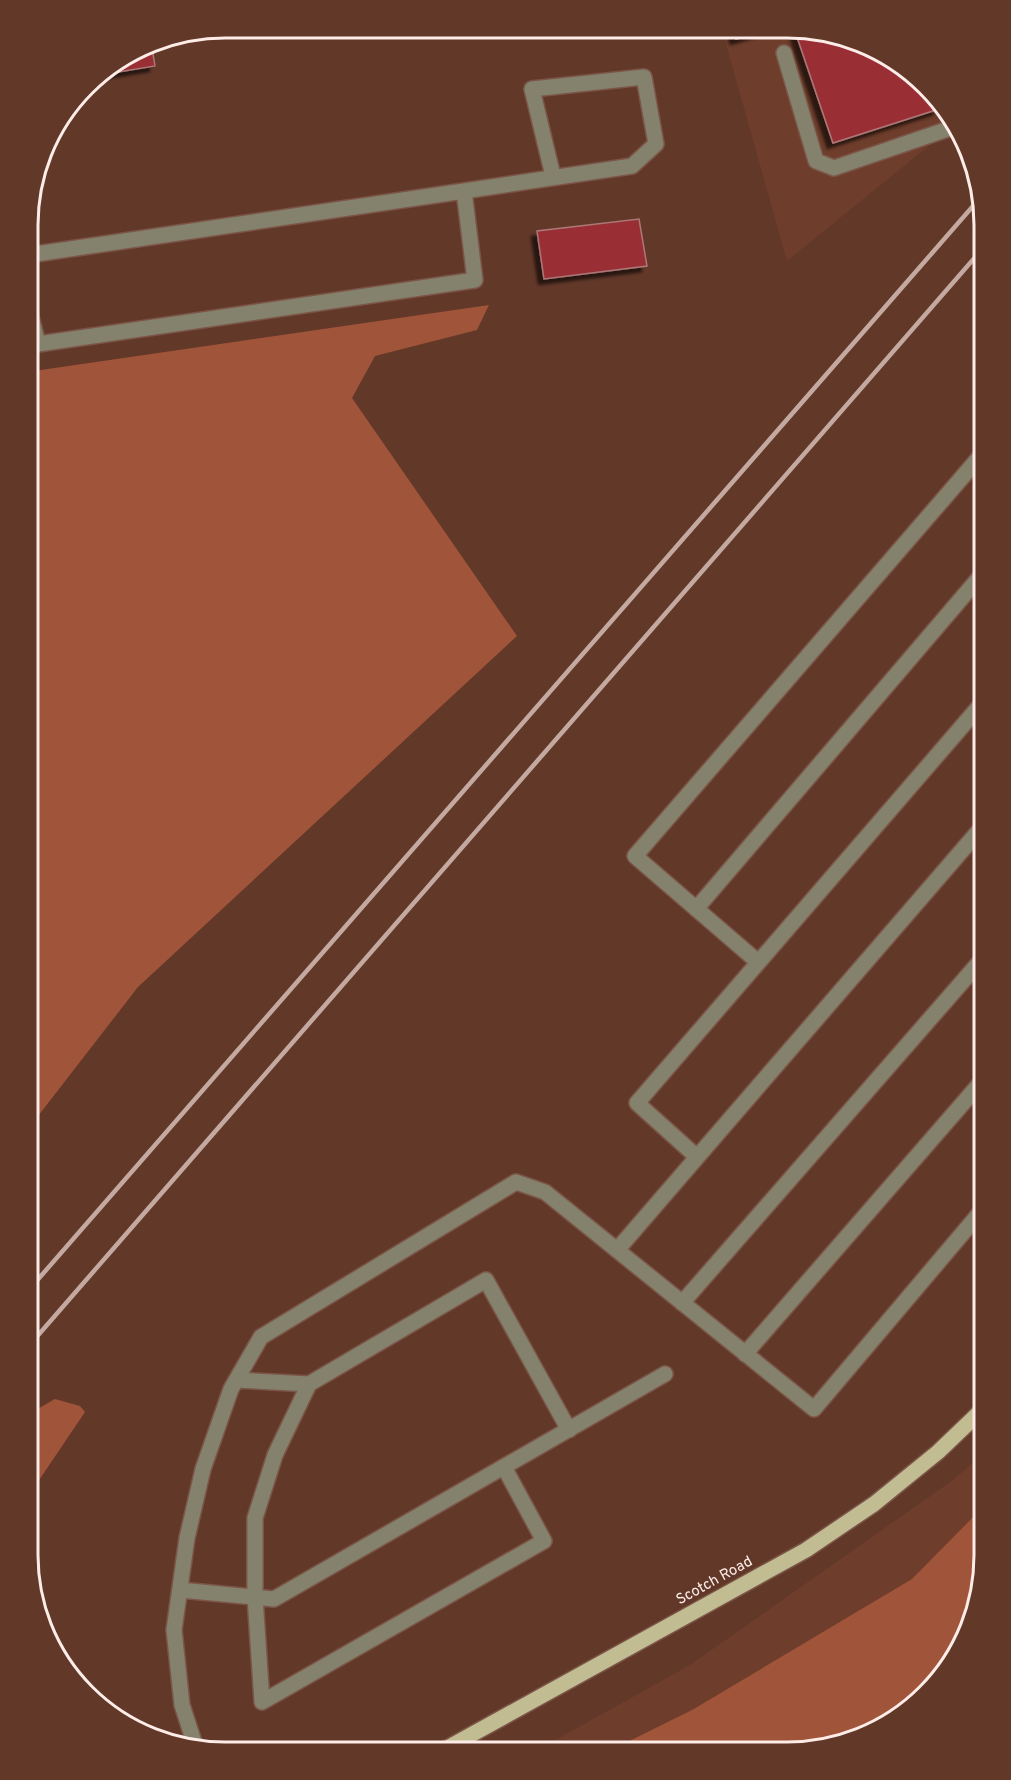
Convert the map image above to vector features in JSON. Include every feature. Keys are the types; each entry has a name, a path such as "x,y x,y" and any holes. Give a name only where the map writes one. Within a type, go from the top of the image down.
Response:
{"main road":[{"name":"Scotch Road","path":"458,1742 806,1550 874,1504 938,1452 973,1418"}],"lane":[{"path":"784,53 816,161 834,168 947,129"},
{"path":"38,254 632,166 656,144 644,77 532,89 553,176"},
{"path":"38,344 475,280 464,191"},
{"path":"758,962 635,856 974,464"},
{"path":"696,909 974,584"},
{"path":"698,1157 637,1103 974,713"},
{"path":"617,1250 974,837"},
{"path":"682,1303 973,969"},
{"path":"745,1354 973,1091"},
{"path":"193,1740 182,1705 175,1641 187,1538 203,1469 236,1380 261,1337 516,1182 545,1192 814,1409 973,1221"},
{"path":"236,1380 309,1384 486,1280 569,1430"},
{"path":"180,1590 274,1599 665,1374"},
{"path":"309,1384 275,1455 255,1518 255,1597 262,1702 544,1541 504,1467"}],"shaded area":[{"path":"724,38 811,39 846,47 890,69 910,84 927,101 948,131 787,261"},
{"path":"489,305 477,330 375,356 352,398 517,636 138,987 38,1116 38,370"},
{"path":"55,1399 80,1406 85,1412 38,1482 38,1409"},
{"path":"973,1463 973,1568 970,1592 964,1615 948,1649 919,1688 900,1704 869,1723 846,1733 811,1741 552,1742 690,1665 953,1480"},
{"path":"973,1517 973,1568 970,1592 964,1615 954,1638 935,1669 919,1688 880,1717 846,1733 811,1741 627,1742 692,1710 912,1579"}],"building":[{"path":"798,38 823,41 846,47 869,57 910,84 934,111 833,143"},
{"path":"153,52 155,66 117,72"},
{"path":"639,219 647,266 544,279 537,231"}],"railway":[{"path":"38,1279 972,207"},
{"path":"38,1335 974,259"}]}
